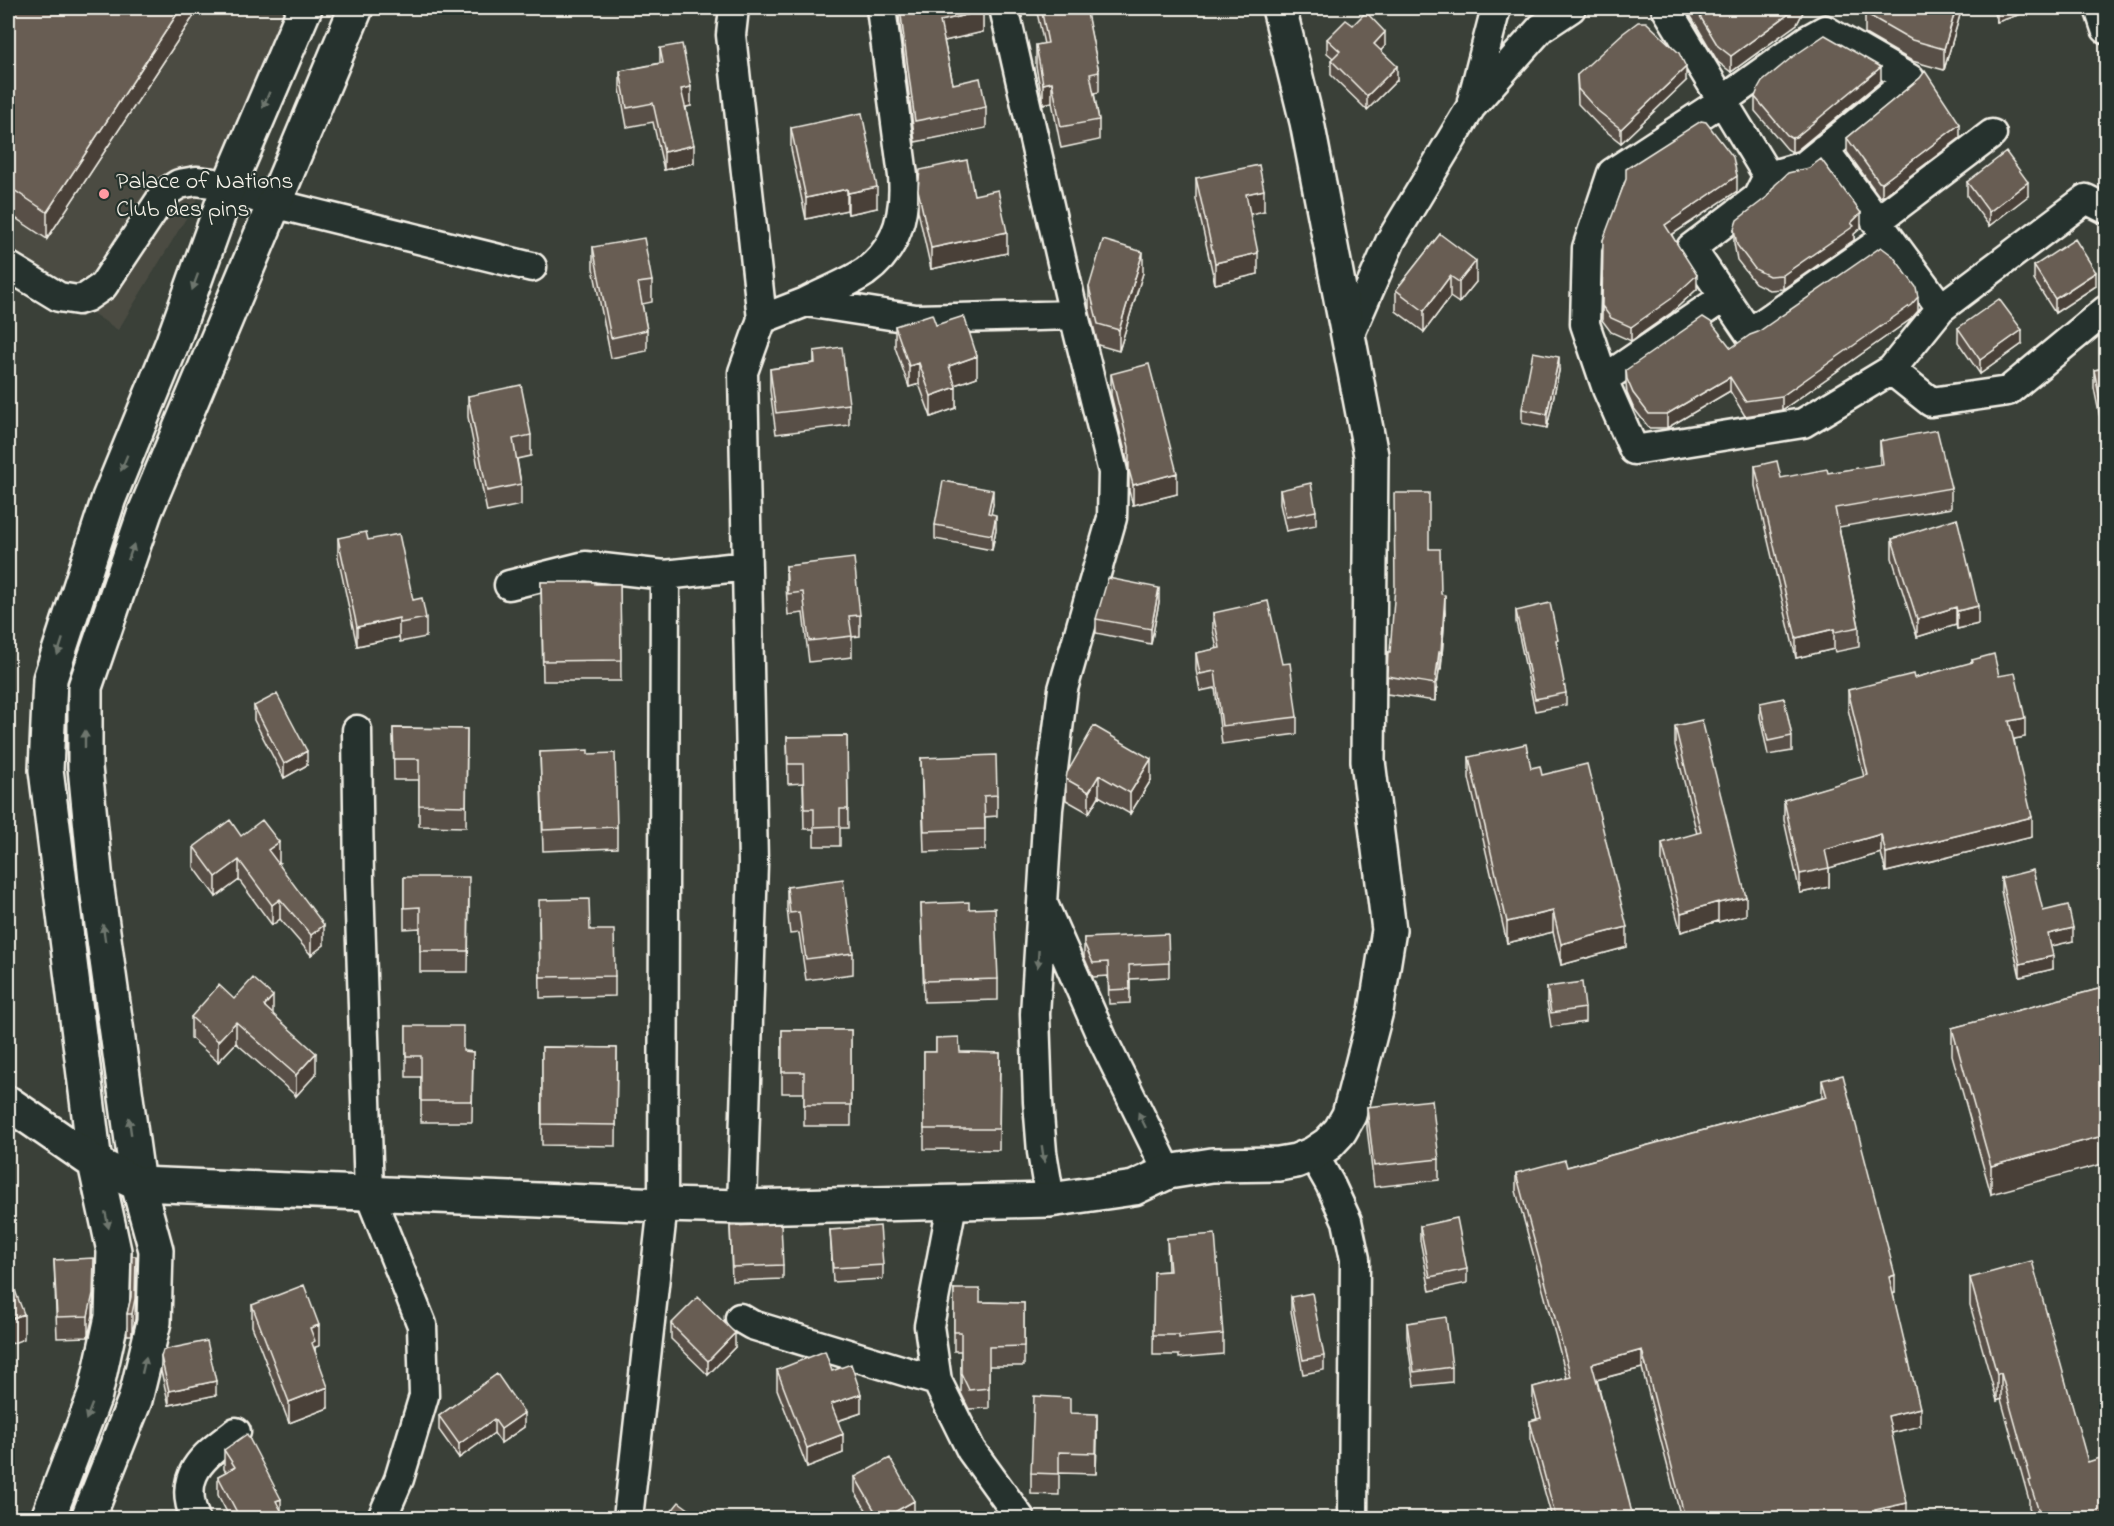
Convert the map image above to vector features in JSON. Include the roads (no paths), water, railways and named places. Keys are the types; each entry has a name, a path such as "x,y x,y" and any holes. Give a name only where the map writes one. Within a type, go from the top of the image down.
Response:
{"main road":[{"path":"48,1518 96,1395 112,1317 114,1251 95,1163 46,770 50,679 109,498 172,344 228,189 305,8"},
{"path":"88,1518 135,1400 154,1322 156,1250 138,1184 96,881 85,767 85,687 145,512 272,203 356,8"},
{"path":"8,1104 95,1163 138,1184 742,1208 1050,1200 1134,1188 1168,1172 1212,1165 1279,1164 1296,1161 1328,1144 1340,1131 1349,1115 1376,1011 1389,930 1368,761 1371,455 1307,123 1279,8"},
{"path":"280,68 323,84"}],"street":[{"path":"734,8 731,35 762,319 743,372 753,863 742,1208"},
{"path":"762,319 806,302 865,272 894,240 902,219 905,198 881,8"},
{"path":"1004,8 1074,315 1113,472 1112,518 1063,689 1048,809 1035,1014 1035,1058 1041,1142 1050,1200"},
{"path":"1471,107 1496,8"},
{"path":"1348,338 1391,240 1471,107 1542,18 1571,8"},
{"path":"1666,8 1768,176"},
{"path":"2099,8 2106,29"},
{"path":"1992,134 1881,229 1749,333 1691,248 1757,198 1768,176 1804,166 1910,79 1825,30 1612,173 1587,248 1585,324 1604,379 1634,450 1803,423 1891,370 1941,308 2086,199 2106,209"},
{"path":"1824,149 1941,308"},
{"path":"8,266 59,297 78,300 87,297 103,286 165,193 179,184 196,181 272,203 532,267"},
{"path":"1604,379 1724,297"},
{"path":"806,302 916,319 1074,315"},
{"path":"1891,370 1931,402 2008,391 2106,310"},
{"path":"509,585 585,566 665,575 747,566"},
{"path":"628,1518 663,1205 665,575"},
{"path":"357,730 359,881 369,1193 422,1325 424,1396 399,1479 382,1518"},
{"path":"1042,901 1102,1038 1168,1172"},
{"path":"1313,1154 1347,1221 1355,1259 1353,1518"},
{"path":"952,1204 929,1326 937,1381 970,1450 1020,1518"},
{"path":"740,1318 752,1325 937,1381"},
{"path":"195,1518 191,1509 189,1487 196,1466 236,1432"}],"place":[{"name":"Palace of Nations Club des pins","path":"104,194"}]}
